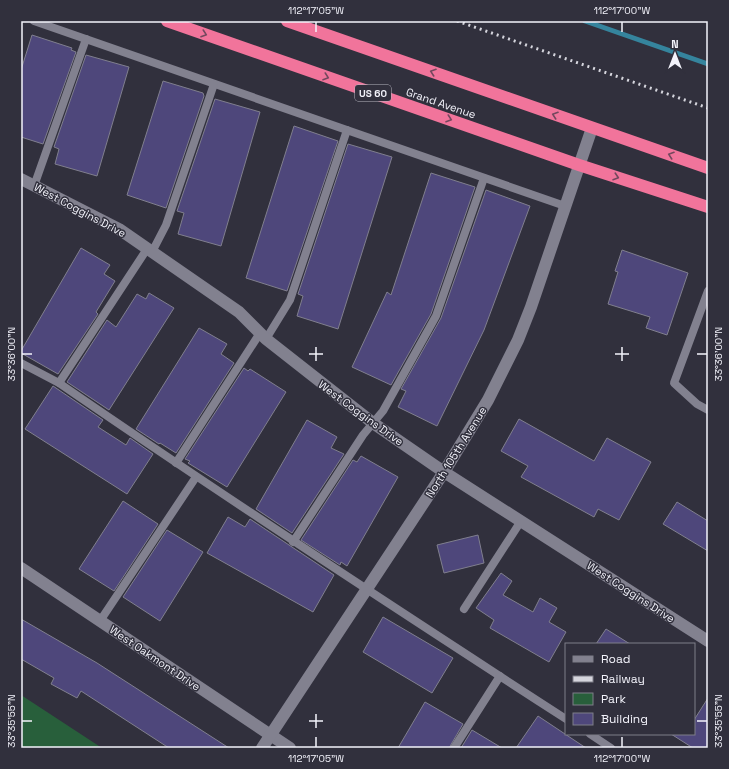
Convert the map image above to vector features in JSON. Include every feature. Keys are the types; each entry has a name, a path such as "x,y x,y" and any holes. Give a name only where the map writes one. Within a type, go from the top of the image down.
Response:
{"highway":[{"name":"Grand Avenue","path":"167,21 579,165 708,207"},
{"path":"287,21 708,168"}],"street":[{"name":"North 105th Avenue","path":"262,748 444,472 488,400 518,340 592,128"},
{"name":"West Coggins Drive","path":"21,179 119,229 238,312 263,336 373,423 444,472 708,641"},
{"name":"West Oakmont Drive","path":"21,568 290,748"}],"lane":[{"path":"34,21 565,206"},
{"path":"34,186 86,39"},
{"path":"59,383 150,251 166,225 214,84"},
{"path":"176,463 263,336 290,300 347,130"},
{"path":"293,542 363,435 383,411 436,316 484,178"},
{"path":"708,291 674,383 697,404 708,410"},
{"path":"21,363 59,383 293,542 565,718"},
{"path":"100,621 196,477"},
{"path":"464,609 521,521"},
{"path":"454,748 500,676"},
{"path":"592,735 611,748"}],"green space":[{"path":"21,695 102,748 21,748"}],"building":[{"path":"32,35 72,48 71,50 76,52 43,144 21,137 21,70"},
{"path":"86,55 129,67 97,176 55,164 59,149 54,147"},
{"path":"163,81 203,93 204,96 166,208 127,195"},
{"path":"215,99 260,112 221,246 178,234 184,213 177,211"},
{"path":"294,126 338,141 287,291 246,278"},
{"path":"348,144 392,157 338,329 297,316 303,296 298,294"},
{"path":"431,173 475,187 431,314 391,385 352,367 387,292 391,295"},
{"path":"486,190 530,206 484,330 437,426 398,407 406,391 401,389 441,318"},
{"path":"81,248 110,265 104,274 115,281 96,312 98,314 58,374 21,353 21,351"},
{"path":"622,250 688,273 667,335 646,328 650,317 608,304 618,272 615,271"},
{"path":"149,293 174,308 109,410 67,382 107,320 116,327 137,294 146,299"},
{"path":"199,328 227,344 221,354 234,363 176,453 136,429"},
{"path":"244,368 248,371 250,369 286,392 227,487 188,463 190,461 185,459"},
{"path":"53,386 103,420 98,427 126,445 130,438 153,454 127,494 25,429"},
{"path":"519,419 594,461 607,438 651,462 619,520 598,509 594,517 521,477 528,466 501,451"},
{"path":"307,420 337,437 331,448 344,454 292,533 256,509"},
{"path":"361,456 398,477 347,566 341,562 340,565 301,540 353,460 357,462"},
{"path":"123,501 158,524 114,591 79,569"},
{"path":"677,502 708,521 708,551 663,524"},
{"path":"228,517 245,527 250,519 334,575 313,612 207,553"},
{"path":"167,530 203,552 160,621 123,597"},
{"path":"478,535 484,563 444,573 437,545"},
{"path":"501,573 512,581 503,595 533,612 540,598 557,608 549,622 566,632 549,662 490,628 494,620 476,608"},
{"path":"383,617 453,658 432,693 363,652"},
{"path":"21,619 97,663 229,748 169,748 81,691 77,698 51,684 54,678 21,659"},
{"path":"606,629 628,643 597,643"},
{"path":"708,698 708,748 693,748 673,735 695,735 695,718"},
{"path":"425,702 463,724 449,748 398,748"},
{"path":"538,716 586,748 516,748"},
{"path":"472,730 502,748 461,748"}],"waterway":[{"path":"585,21 708,64"}],"railway":[{"path":"457,21 708,108"}]}
